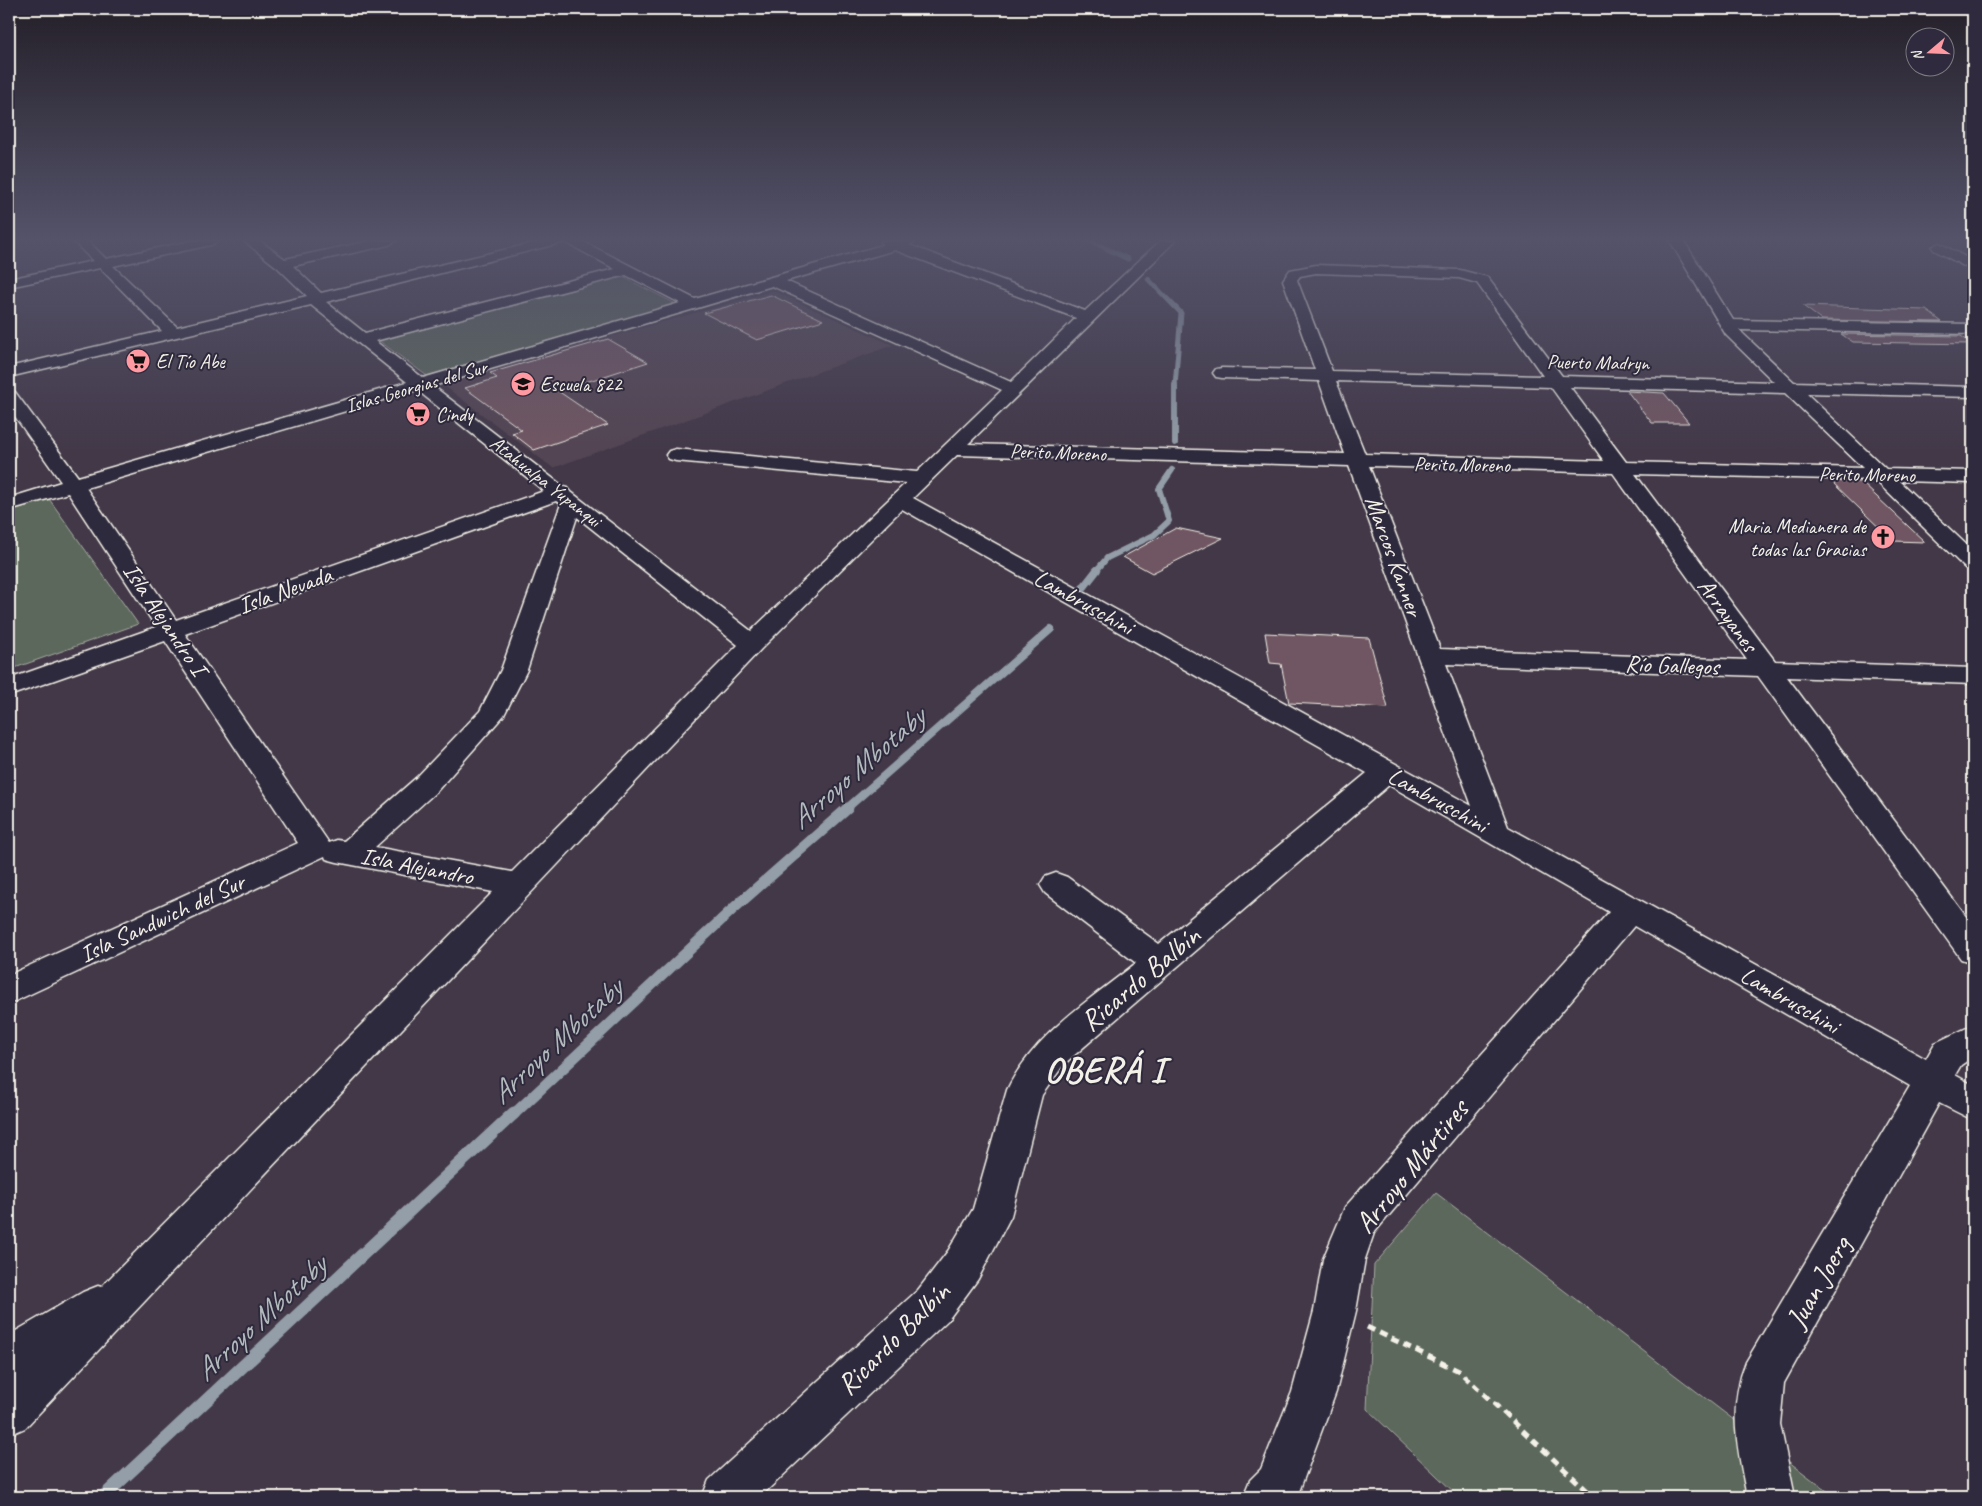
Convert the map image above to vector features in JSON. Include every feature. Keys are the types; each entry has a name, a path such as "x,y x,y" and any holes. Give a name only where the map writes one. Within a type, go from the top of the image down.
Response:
{"street":[{"path":"153,311 174,332"},
{"path":"9,372 262,311"},
{"name":"Atahualpa Yupanqui","path":"327,311 567,497 752,644"},
{"path":"362,338 467,311"},
{"name":"Islas Georgias del Sur","path":"9,504 674,311"},
{"path":"839,311 1013,389"},
{"path":"1073,311 1087,317"},
{"path":"9,1412 752,644 1093,311"},
{"name":"Marcos Kanner","path":"1302,311 1496,833"},
{"name":"Arrayanes","path":"1505,311 1973,950"},
{"path":"1719,311 1728,326 1789,387 1973,563"},
{"path":"1728,326 1973,329"},
{"name":"Puerto Madryn","path":"1222,373 1973,392"},
{"name":"Isla Alejandro I","path":"9,396 74,486 316,847"},
{"name":"Perito Moreno","path":"952,449 1973,477"},
{"path":"676,455 911,488"},
{"name":"Lambruschini","path":"911,488 1387,772 1973,1104"},
{"path":"350,853 427,784 491,715 514,670 567,497"},
{"name":"Isla Nevada","path":"9,688 172,630 567,497"},
{"name":"Río Gallegos","path":"1431,656 1973,676"},
{"name":"Ricardo Balbín","path":"726,1497 933,1305 963,1265 991,1216 1025,1090 1051,1052 1387,772"},
{"name":"Isla Alejandro","path":"316,847 518,885"},
{"name":"Isla Sandwich del Sur","path":"9,990 316,847"},
{"path":"1056,885 1159,962"},
{"name":"Arroyo Mártires","path":"1267,1497 1278,1485 1314,1392 1335,1311 1344,1259 1359,1221 1630,909"},
{"name":"Juan Joerg","path":"1771,1497 1757,1424 1762,1378 1934,1082 1948,1054 1973,1040"},
{"path":"9,1359 128,1289"}],"path":[{"path":"1335,1311 1459,1372 1594,1497"}],"shaded area":[{"path":"701,311 818,311 893,345 553,468 442,384"}],"green space":[{"path":"484,311 651,311 427,376 378,340"},
{"path":"47,496 138,624 9,670 9,507"},
{"path":"1436,1193 1835,1497 1459,1497 1367,1409 1374,1265"}],"building":[{"path":"710,311 805,311 823,320 757,340 704,313"},
{"path":"1810,311 1928,311 1942,322 1822,320"},
{"path":"1841,334 1961,336 1972,344 1853,342"},
{"path":"608,339 648,362 558,391 608,425 534,450 512,433 522,430 465,388 497,378 490,373"},
{"path":"1627,391 1664,393 1689,423 1652,423"},
{"path":"1831,481 1861,482 1925,542 1893,541"},
{"path":"1176,528 1223,538 1152,573 1123,557"},
{"path":"1265,633 1369,638 1388,708 1289,703 1281,664 1270,663"}],"waterway":[{"name":"Arroyo Mbotaby","path":"1175,386 1181,313 1179,311"},
{"name":"Arroyo Mbotaby","path":"1175,386 1175,443"},
{"name":"Arroyo Mbotaby","path":"1096,571 1107,558 1154,535 1169,521 1159,489 1172,470"},
{"name":"Arroyo Mbotaby","path":"1083,588 1097,570"},
{"name":"Arroyo Mbotaby","path":"846,809 1051,629"},
{"name":"Arroyo Mbotaby","path":"513,1115 734,908 848,808"},
{"name":"Arroyo Mbotaby","path":"103,1497 514,1113"}],"place":[{"name":"El Tío Abe","path":"138,361"},
{"name":"Escuela 822","path":"523,384"},
{"name":"Cindy","path":"418,414"},
{"name":"Maria Medianera de todas las Gracias","path":"1883,537"}],"district":[{"name":"OBERÁ I","path":"1105,1070"}]}
